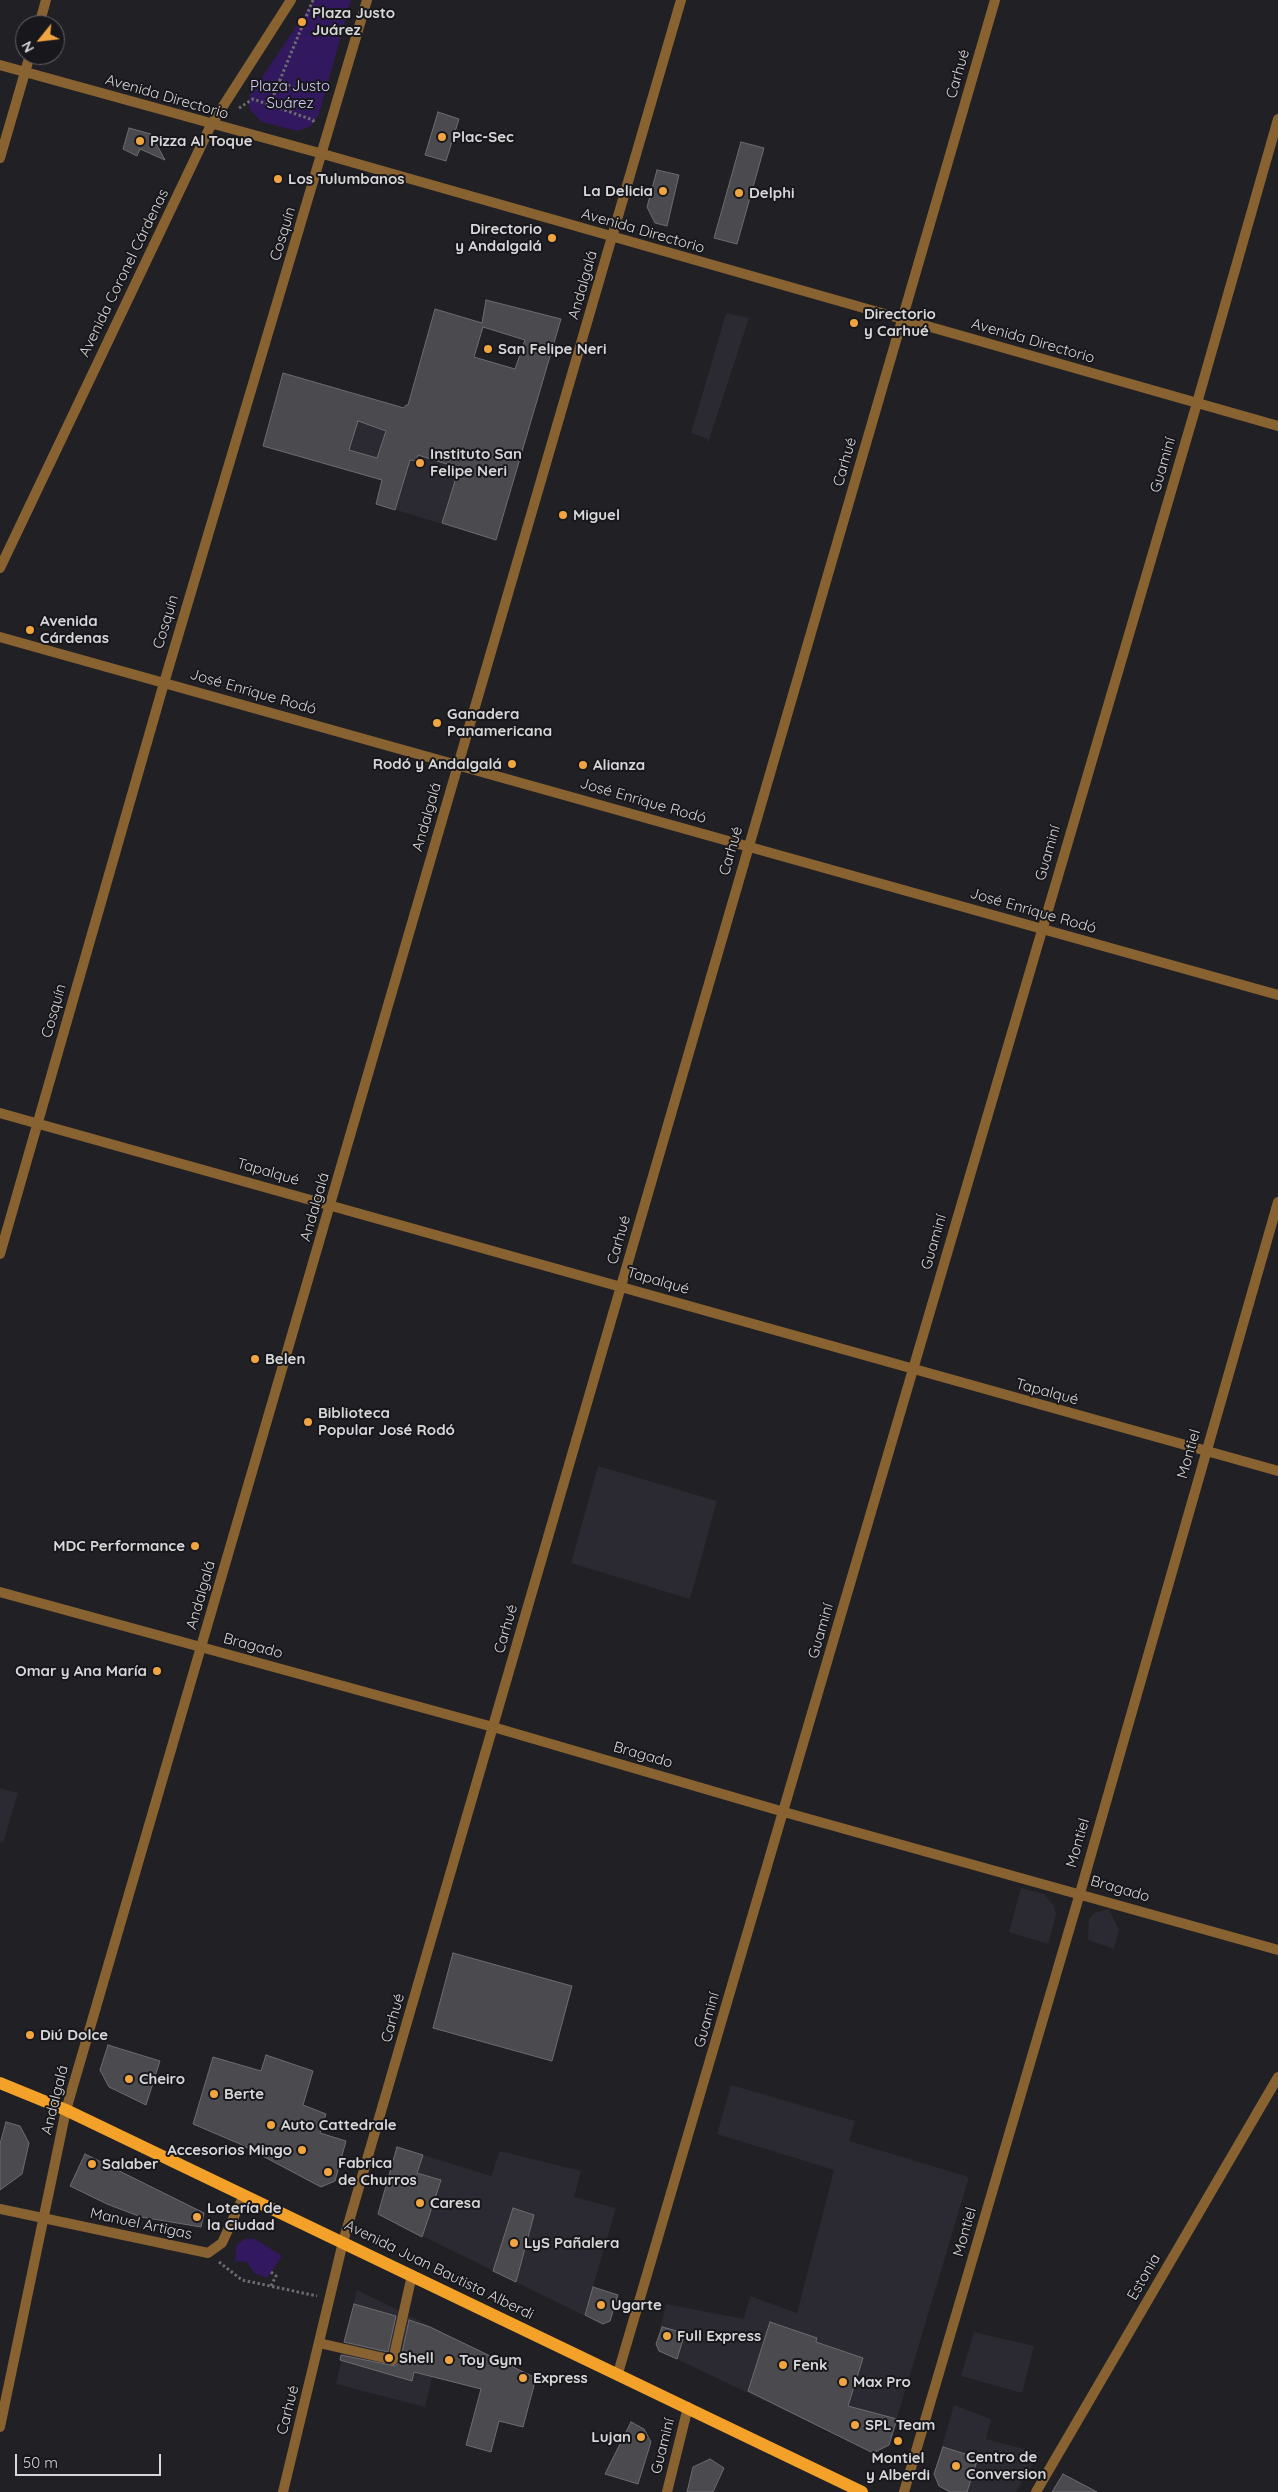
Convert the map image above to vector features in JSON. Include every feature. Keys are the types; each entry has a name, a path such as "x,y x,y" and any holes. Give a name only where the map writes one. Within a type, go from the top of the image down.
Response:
{"main road":[{"name":"Avenida Juan Bautista Alberdi","path":"0,2083 66,2110 618,2373 862,2492"}],"street":[{"path":"42,15 46,0"},
{"name":"Avenida Coronel Cárdenas","path":"0,568 211,125 291,0"},
{"name":"Cosquín","path":"0,1254 164,683 367,0"},
{"name":"Andalgalá","path":"0,2427 66,2110 681,0"},
{"name":"Carhué","path":"283,2492 343,2242 995,0"},
{"name":"Avenida Directorio","path":"0,65 211,125 322,154 1278,426"},
{"path":"0,158 27,65"},
{"name":"Guaminí","path":"618,2373 1197,403 1278,119"},
{"name":"José Enrique Rodó","path":"0,637 1278,994"},
{"name":"Tapalqué","path":"0,1113 1278,1471"},
{"name":"Montiel","path":"904,2492 1080,1893 1278,1202"},
{"name":"Bragado","path":"0,1592 493,1727 784,1812 1080,1893 1278,1950"},
{"name":"Estonia","path":"1036,2492 1278,2076"},
{"name":"Manuel Artigas","path":"0,2209 208,2253 222,2243 244,2195"},
{"path":"319,2343 393,2360 412,2275"},
{"name":"Guaminí","path":"667,2492 688,2407"}],"path":[{"path":"270,104 314,0"},
{"path":"279,80 294,88"},
{"path":"211,125 252,99 314,120 316,129"},
{"path":"208,2253 242,2280 330,2298"},
{"path":"271,2272 276,2276 271,2286"}],"shaded area":[{"path":"726,313 749,318 707,446 708,439 691,433"},
{"name":"Instituto San Felipe Neri","path":"283,373 404,408 406,405 525,439 496,540 376,504 382,480 263,446"},
{"path":"598,1466 717,1501 690,1599 571,1563"},
{"path":"0,1788 18,1793 3,1843 0,1842"},
{"path":"1021,1888 1044,1894 1054,1906 1056,1914 1048,1944 1009,1932"},
{"path":"1109,1909 1119,1930 1114,1949 1088,1940 1089,1919 1094,1913"},
{"path":"731,2085 855,2121 849,2141 969,2177 889,2445 873,2453 660,2351 657,2342 666,2304 744,2319 750,2296 797,2313 834,2170 717,2134"},
{"path":"398,2147 491,2176 500,2151 581,2171 574,2197 616,2208 593,2287 618,2295 611,2321 601,2324 378,2214"},
{"name":"Shell","path":"357,2290 443,2332 425,2407 336,2384"},
{"path":"974,2332 1034,2346 1022,2393 961,2376"},
{"path":"954,2405 991,2419 986,2439 1040,2453 1016,2492 950,2492 938,2486 934,2474"}],"green space":[{"name":"Plaza Justo Suárez","path":"314,0 351,0 319,114 311,126 297,131 262,122 251,111 248,103 250,95"},
{"path":"244,2239 255,2239 282,2256 267,2278 254,2273 247,2262 235,2261 236,2246"}],"building":[{"name":"Plac-Sec","path":"438,112 459,119 446,161 425,155"},
{"name":"Pizza Al Toque","path":"129,128 151,134 165,160 140,149 137,156 123,149"},
{"name":"Delphi","path":"741,142 764,148 737,244 714,238"},
{"name":"La Delicia","path":"657,170 679,175 667,226 655,223 647,207"},
{"path":"486,300 561,319 496,540 442,523 459,468 418,455 416,461 410,460 395,510 376,504 382,480 263,446 283,373 404,408 408,405 435,309 482,323","holes":["483,327 525,340 515,369 474,357","358,421 386,431 377,458 349,450"]},
{"path":"453,1953 572,1986 552,2061 433,2028"},
{"name":"Cheiro","path":"108,2045 160,2061 146,2105 109,2087 100,2070"},
{"path":"266,2055 313,2071 303,2105 326,2114 320,2133 346,2141 335,2181 321,2187 240,2144 193,2124 213,2057 261,2071"},
{"path":"6,2122 20,2126 29,2143 22,2174 0,2190 0,2144"},
{"path":"397,2147 423,2155 417,2173 441,2180 422,2237 378,2214"},
{"path":"85,2154 204,2213 201,2227 141,2217 107,2204 70,2186"},
{"name":"LyS Pañalera","path":"513,2208 534,2215 516,2282 493,2271"},
{"name":"Ugarte","path":"593,2287 618,2295 610,2321 603,2324 585,2315"},
{"path":"354,2304 396,2316 388,2352 344,2342"},
{"path":"409,2320 430,2327 536,2378 523,2427 499,2421 491,2452 466,2445 481,2389 414,2372 412,2381 340,2360 341,2355 395,2366 400,2362"},
{"path":"770,2322 817,2338 816,2342 863,2358 848,2406 897,2419 889,2445 873,2453 748,2391"},
{"path":"662,2327 685,2333 677,2359 659,2351 656,2344"},
{"path":"631,2422 644,2429 651,2442 638,2484 605,2474"},
{"name":"Centro de Conversion","path":"943,2447 978,2458 967,2492 950,2492 939,2486 934,2474"},
{"path":"710,2459 724,2468 713,2492 687,2492 693,2467"},
{"path":"1063,2474 1097,2492 1052,2492"}],"place":[{"name":"Plaza Justo Juárez","path":"302,22"},
{"name":"Plac-Sec","path":"442,137"},
{"name":"Pizza Al Toque","path":"140,141"},
{"name":"Los Tulumbanos","path":"278,179"},
{"name":"La Delicia","path":"663,191"},
{"name":"Delphi","path":"739,193"},
{"name":"Directorio y Andalgalá","path":"552,238"},
{"name":"Directorio y Carhué","path":"854,323"},
{"name":"San Felipe Neri","path":"488,349"},
{"name":"Instituto San Felipe Neri","path":"420,463"},
{"name":"Miguel","path":"563,515"},
{"name":"Avenida Cárdenas","path":"30,630"},
{"name":"Ganadera Panamericana","path":"437,723"},
{"name":"Rodó y Andalgalá","path":"512,764"},
{"name":"Alianza","path":"583,765"},
{"name":"Belen","path":"255,1359"},
{"name":"Biblioteca Popular José Rodó","path":"308,1422"},
{"name":"MDC Performance","path":"195,1546"},
{"name":"Omar y Ana María","path":"157,1671"},
{"name":"Diú Dolce","path":"30,2035"},
{"name":"Cheiro","path":"129,2079"},
{"name":"Berte","path":"214,2094"},
{"name":"Auto Cattedrale","path":"271,2125"},
{"name":"Accesorios Mingo","path":"302,2150"},
{"name":"Salaber","path":"92,2164"},
{"name":"Fabrica de Churros","path":"328,2172"},
{"name":"Caresa","path":"420,2203"},
{"name":"Lotería de la Ciudad","path":"197,2217"},
{"name":"LyS Pañalera","path":"514,2243"},
{"name":"Ugarte","path":"601,2305"},
{"name":"Full Express","path":"667,2336"},
{"name":"Shell","path":"389,2358"},
{"name":"Toy Gym","path":"449,2360"},
{"name":"Fenk","path":"783,2365"},
{"name":"Express","path":"523,2378"},
{"name":"Max Pro","path":"843,2382"},
{"name":"SPL Team","path":"855,2425"},
{"name":"Lujan","path":"641,2437"},
{"name":"Montiel y Alberdi","path":"898,2441"},
{"name":"Centro de Conversion","path":"956,2466"}]}
